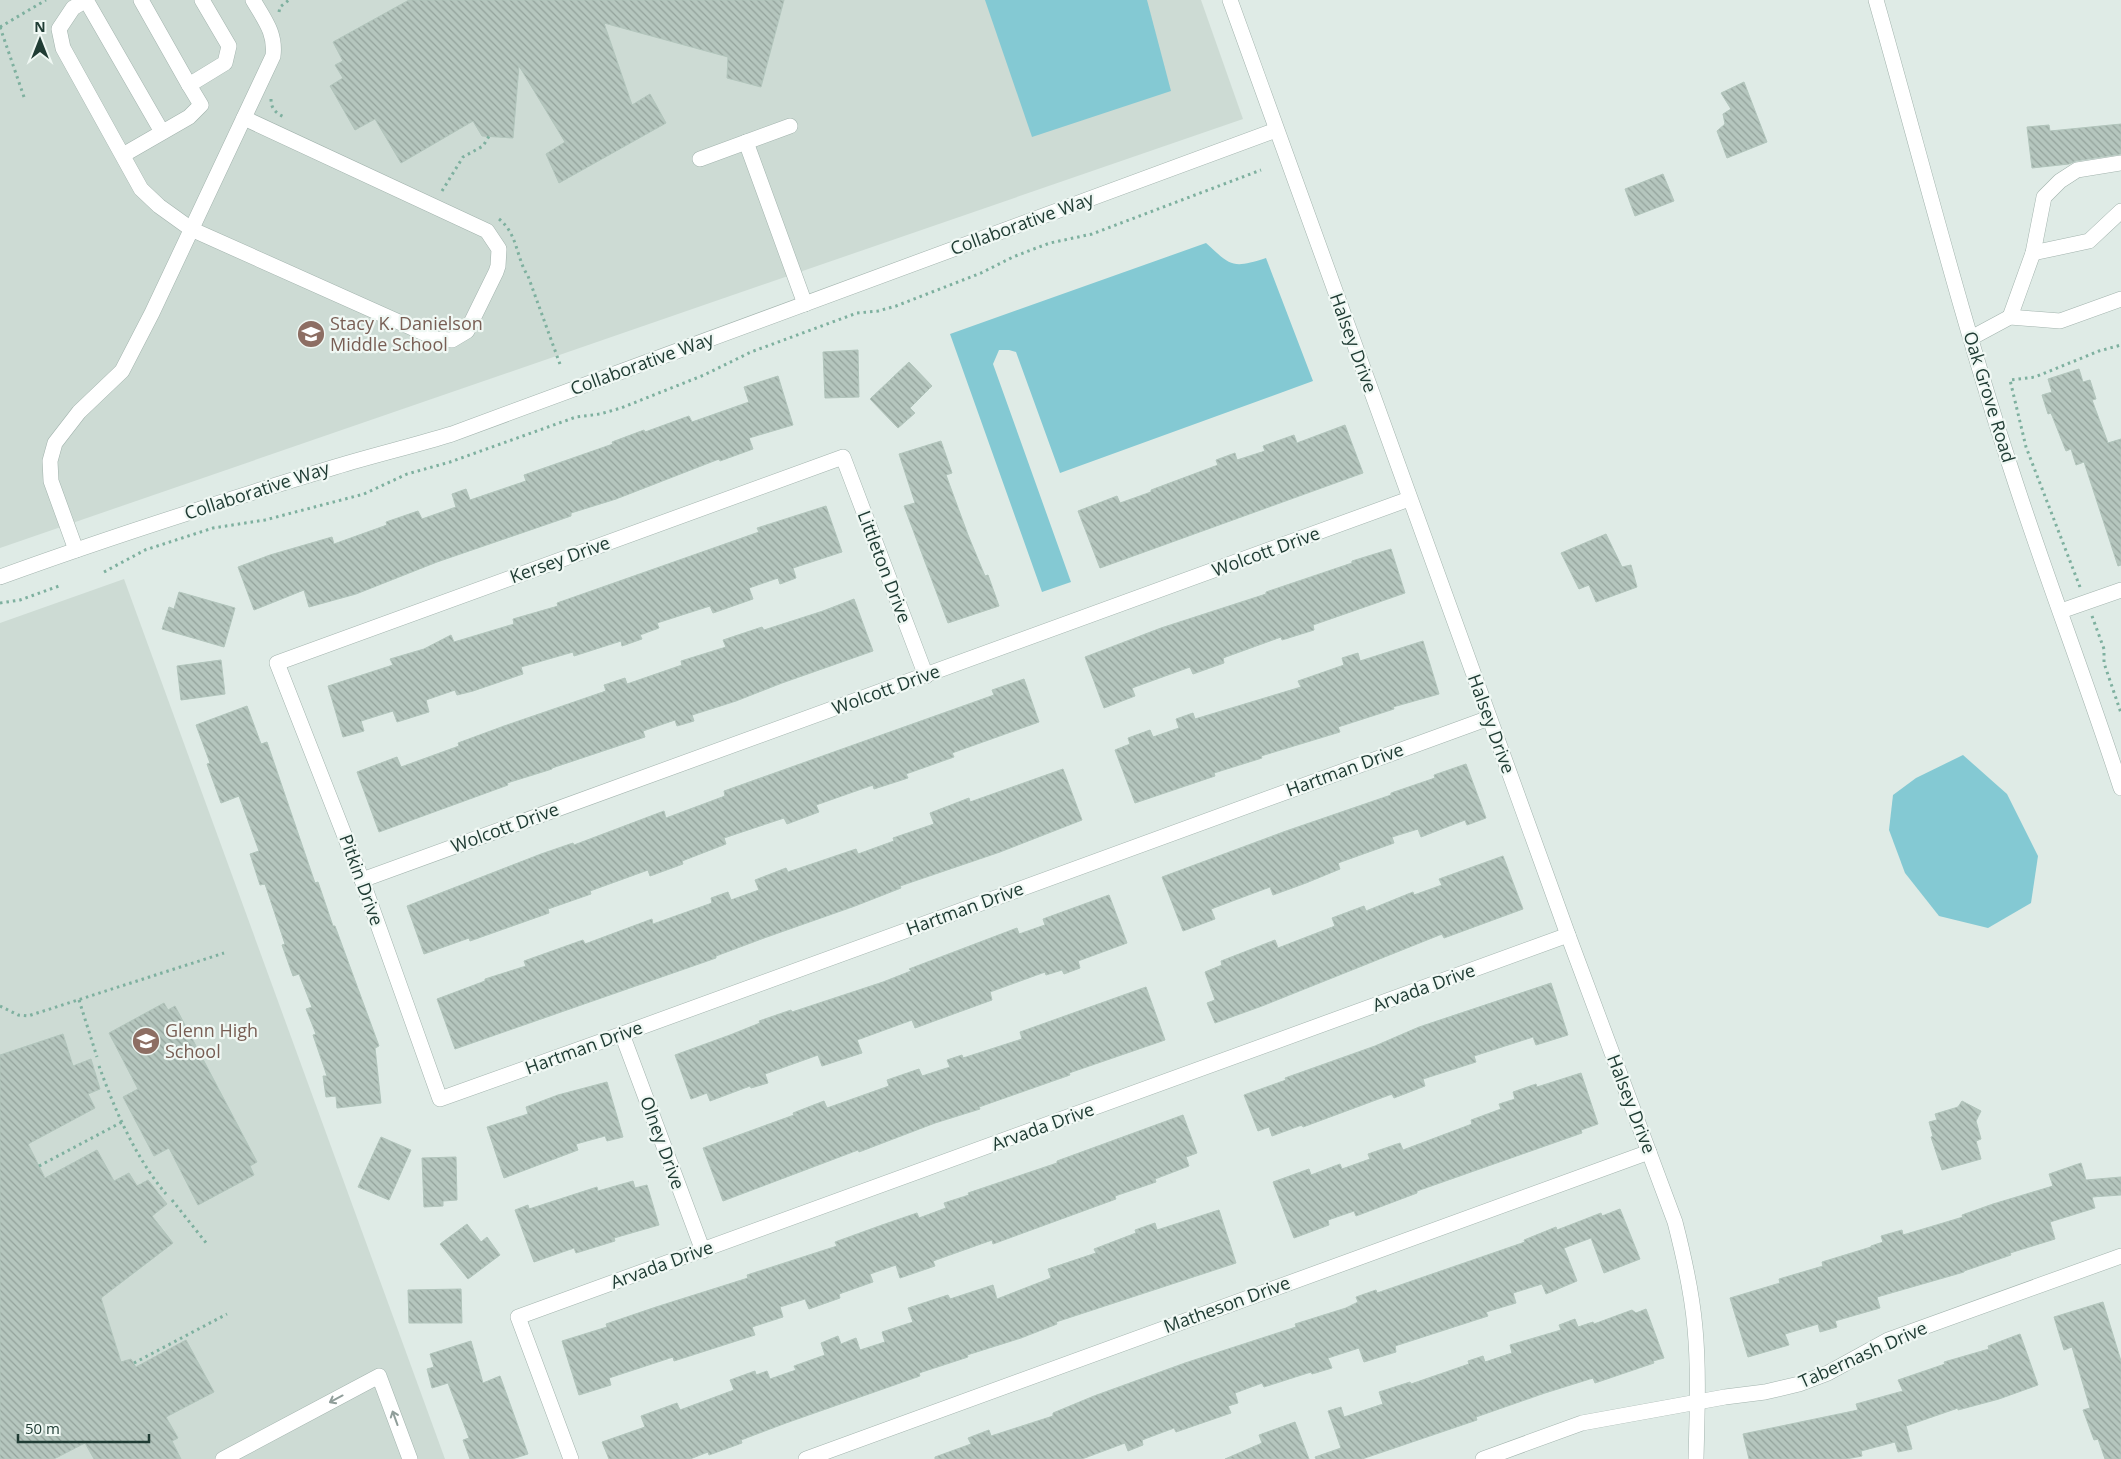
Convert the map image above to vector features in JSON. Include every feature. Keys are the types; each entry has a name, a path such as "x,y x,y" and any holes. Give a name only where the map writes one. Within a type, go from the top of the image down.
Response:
{"street":[{"path":"162,132 86,0 73,8 59,29 63,48 141,189 159,206 192,229 437,339 452,340 467,331 498,266 499,249 488,231 244,118"},
{"path":"123,155 189,117 200,106 141,0"},
{"path":"189,85 225,63 229,46 202,0"},
{"path":"76,550 51,480 50,461 55,443 79,412 122,371 192,229 273,56 275,43 271,31 253,0"},
{"name":"Halsey Drive","path":"1230,0 1409,500 1568,936 1675,1222 1684,1258 1695,1328 1696,1459"},
{"name":"Oak Grove Road","path":"1876,0 1971,338 2013,475 2121,788"},
{"path":"700,159 790,126"},
{"name":"Collaborative Way","path":"0,577 76,550 337,466 452,434 1276,130"},
{"path":"746,142 805,304"},
{"path":"2010,317 2033,253 2044,197 2060,181 2077,170 2121,163"},
{"path":"2033,253 2089,241 2121,211"},
{"path":"1971,338 2010,317 2060,321 2121,299"},
{"name":"Kersey Drive","path":"277,663 843,457"},
{"name":"Littleton Drive","path":"843,457 926,676"},
{"name":"Wolcott Drive","path":"362,880 1409,500"},
{"path":"2061,611 2121,590"},
{"name":"Pitkin Drive","path":"277,663 362,880 440,1099"},
{"name":"Hartman Drive","path":"440,1099 1489,718"},
{"name":"Arvada Drive","path":"570,1459 518,1317 1568,936"},
{"name":"Olney Drive","path":"622,1034 703,1250"},
{"name":"Matheson Drive","path":"806,1459 1649,1152"},
{"name":"Tabernash Drive","path":"1484,1459 1582,1423 1799,1384 1828,1373 1888,1340 2121,1256"},
{"path":"223,1459 379,1376 410,1459"}],"path":[{"path":"24,97 0,27 46,0"},
{"path":"442,191 462,157 483,146 491,133"},
{"path":"104,572 145,550 213,528 265,520 364,494 407,474 450,462 576,417 600,414 621,408 704,375 752,352 857,313 878,311 896,306 981,274 1022,254 1050,244 1092,234 1261,170"},
{"path":"2121,345 2099,351 2035,377 2010,380 2026,447 2104,649 2104,663 2121,713"},
{"path":"0,603 20,600 59,586"},
{"path":"0,1006 23,1016 224,953"},
{"path":"79,1000 96,1057"},
{"path":"99,1066 111,1101 151,1177 166,1194"},
{"path":"39,1166 122,1122"},
{"path":"172,1200 207,1244"},
{"path":"134,1363 227,1314"}],"shaded area":[{"name":"Stacy K. Danielson Middle School","path":"0,0 1201,0 1243,119 0,548"},
{"name":"Glenn High School","path":"124,579 445,1459 0,1459 0,623"}],"water":[{"path":"985,0 1147,0 1171,91 1032,137"},
{"path":"1206,243 1221,257 1233,263 1246,264 1266,258 1313,381 1060,473 1016,352 999,350 993,364 1071,582 1042,592 950,334"},
{"path":"1963,755 2007,794 2038,856 2031,903 1988,928 1939,916 1905,873 1889,830 1893,795 1916,778"}],"building":[{"path":"409,0 784,0 761,87 727,78 728,57 604,23 632,105 650,94 666,123 559,183 546,154 565,142 519,66 513,138 482,136 473,121 401,163 375,119 355,130 330,86 343,78 335,65 343,61 333,42"},
{"path":"1744,82 1767,142 1727,158 1717,131 1725,124 1723,114 1731,109 1721,93"},
{"path":"2121,124 2121,154 2076,161 2069,164 2032,168 2027,127 2049,125 2050,131"},
{"path":"1663,174 1674,201 1635,216 1625,189"},
{"path":"858,350 859,397 825,398 823,352"},
{"path":"909,362 932,386 910,408 915,413 898,428 870,399"},
{"path":"2079,369 2083,382 2090,380 2096,399 2092,400 2108,443 2121,439 2121,565 2118,566 2084,462 2076,465 2071,449 2066,451 2051,413 2048,414 2042,395 2052,392 2048,379"},
{"path":"778,376 793,425 749,438 753,449 720,461 719,459 616,499 571,513 571,516 437,562 356,594 309,607 304,590 254,610 238,567 270,555 332,537 334,544 387,525 386,522 418,511 422,519 456,507 452,494 466,489 470,500 526,481 524,475 613,444 612,442 644,430 645,432 689,416 692,422 749,402 744,387"},
{"path":"1345,425 1363,473 1100,568 1078,511 1117,496 1120,503 1151,492 1151,490 1218,465 1216,460 1235,453 1237,460 1265,451 1263,446 1294,435 1297,443"},
{"path":"941,441 952,473 946,475 968,535 985,576 988,575 999,606 948,623 904,506 915,503 899,454"},
{"path":"826,506 842,552 793,568 796,578 780,584 778,578 749,588 753,599 713,613 710,606 657,623 659,628 640,635 642,639 622,646 621,641 574,656 573,652 521,667 523,674 473,691 457,695 455,690 426,700 429,712 397,722 393,711 361,721 364,731 343,737 328,686 393,665 390,659 424,649 451,635 454,642 514,624 513,619 558,606 557,603 759,532 757,528"},
{"path":"1606,534 1622,567 1631,565 1637,587 1596,602 1589,585 1579,589 1561,553"},
{"path":"1391,549 1405,593 1313,625 1314,630 1282,640 1281,637 1223,658 1224,663 1193,674 1190,667 1132,688 1135,696 1104,708 1085,657 1161,628 1266,594 1266,592 1352,563 1352,561"},
{"path":"179,592 235,608 224,647 162,629 169,607 174,609"},
{"path":"854,599 873,651 692,715 694,721 677,726 675,720 643,731 645,737 507,783 508,785 379,832 357,772 397,757 401,767 459,746 458,743 606,691 604,685 625,678 627,684 682,665 681,661 726,647 723,640 762,627 764,630"},
{"path":"1423,641 1439,694 1393,707 1394,709 1338,727 1340,732 1261,756 1262,758 1214,773 1215,776 1135,803 1115,750 1130,744 1128,738 1150,730 1153,737 1179,728 1176,719 1193,713 1195,719 1301,687 1298,681 1344,665 1342,658 1358,653 1360,661"},
{"path":"221,660 225,694 181,700 177,666"},
{"path":"1024,679 1039,722 952,753 954,757 906,774 908,778 874,789 873,785 816,805 819,812 787,824 784,818 724,838 726,844 682,861 683,864 650,876 648,870 590,891 591,894 548,909 549,913 470,941 469,938 424,954 407,906 541,854 573,843 574,845 664,811 666,818 725,796 724,791 994,695 992,690"},
{"path":"247,706 261,744 267,742 315,883 318,882 379,1046 375,1048 381,1103 337,1108 336,1096 326,1097 323,1076 327,1076 313,1035 316,1034 306,1009 312,1007 299,974 293,976 282,945 285,944 265,884 260,885 250,854 259,851 239,796 221,803 207,764 210,763 196,725"},
{"path":"1466,764 1486,818 1467,825 1465,820 1421,837 1418,829 1392,837 1394,843 1338,863 1340,869 1306,883 1273,895 1270,887 1211,909 1215,919 1183,931 1162,877 1286,831 1391,795 1391,793 1435,778 1434,775"},
{"path":"1063,769 1082,820 1000,852 900,886 901,888 716,956 716,958 455,1049 437,999 485,981 485,979 526,966 524,961 583,940 585,944 652,919 653,924 712,903 711,898 728,892 731,900 759,890 755,880 786,868 788,872 856,849 858,854 894,841 893,838 934,824 930,813 969,798 970,802"},
{"path":"1503,856 1523,909 1444,938 1442,934 1215,1023 1207,1003 1215,1000 1205,972 1222,965 1221,961 1275,940 1278,948 1335,926 1332,918 1364,906 1366,911 1413,892 1414,895 1442,885 1439,879"},
{"path":"1109,895 1127,943 1078,961 1080,968 1064,974 1062,970 1046,975 1045,972 990,992 992,1000 915,1028 912,1020 857,1040 862,1053 822,1066 818,1055 765,1074 768,1083 751,1088 750,1086 710,1101 707,1093 691,1099 675,1055 760,1023 759,1021 883,982 911,971 909,969 1017,928 1019,934 1045,925 1043,919"},
{"path":"1551,983 1568,1035 1536,1045 1533,1037 1474,1056 1476,1062 1423,1079 1425,1086 1394,1098 1392,1094 1303,1127 1302,1125 1272,1136 1269,1127 1258,1131 1244,1095 1286,1080 1285,1078 1375,1046 1419,1027"},
{"path":"1146,987 1165,1040 1069,1073 1070,1075 979,1107 980,1109 935,1123 859,1152 858,1150 723,1201 703,1148 794,1115 793,1113 824,1101 827,1108 889,1086 887,1080 919,1069 922,1076 950,1067 947,1060 962,1055 963,1058 1022,1039 1020,1032"},
{"path":"164,1003 168,1010 175,1006 257,1162 250,1166 254,1175 198,1205 169,1148 154,1156 123,1097 138,1089 109,1033"},
{"path":"63,1034 73,1066 91,1059 100,1089 88,1094 95,1108 28,1144 45,1178 97,1150 114,1181 129,1173 137,1186 148,1180 167,1204 152,1216 173,1243 101,1298 121,1362 131,1359 136,1367 186,1340 214,1392 166,1417 178,1438 172,1441 181,1459 94,1459 85,1443 54,1459 0,1459 0,1055"},
{"path":"1581,1073 1598,1124 1581,1130 1582,1133 1417,1191 1417,1193 1356,1216 1354,1211 1328,1220 1329,1225 1294,1238 1273,1182 1309,1169 1311,1175 1340,1164 1342,1169 1370,1159 1368,1154 1400,1143 1403,1150 1472,1124 1471,1120 1501,1109 1499,1104 1515,1099 1513,1092 1536,1084 1537,1087"},
{"path":"607,1082 623,1137 607,1141 605,1136 576,1144 578,1150 504,1178 487,1127 528,1114 526,1107 558,1095"},
{"path":"1962,1101 1981,1111 1976,1121 1981,1139 1976,1141 1981,1159 1942,1170 1931,1137 1933,1136 1929,1122 1937,1120 1935,1114 1958,1107"},
{"path":"1183,1115 1197,1153 1186,1157 1189,1166 1155,1179 1156,1182 1115,1196 1116,1199 993,1244 992,1240 933,1261 935,1266 900,1278 896,1265 870,1274 873,1282 839,1294 840,1298 809,1309 805,1299 780,1307 783,1317 752,1327 755,1335 674,1361 673,1357 609,1378 611,1385 579,1395 562,1341 607,1327 606,1324 656,1307 748,1278 747,1275 837,1246 835,1242 882,1225 917,1213 919,1218 946,1208 944,1203 969,1195 968,1193 1057,1163 1057,1161"},
{"path":"381,1137 411,1150 389,1200 358,1187"},
{"path":"456,1157 457,1200 443,1201 443,1206 424,1207 422,1158"},
{"path":"2081,1163 2086,1180 2121,1177 2121,1195 2092,1197 2095,1208 2050,1222 2055,1239 2010,1253 2011,1255 1964,1272 1877,1297 1880,1308 1835,1321 1837,1327 1820,1332 1818,1324 1785,1334 1789,1345 1748,1357 1730,1298 1780,1283 1779,1279 1823,1266 1822,1262 1871,1247 1883,1242 1881,1236 1902,1230 1903,1235 1963,1217 1962,1215 1993,1204 2053,1186 2049,1174"},
{"path":"633,1181 635,1188 647,1185 659,1225 614,1238 615,1241 576,1253 574,1248 534,1262 515,1210 528,1205 529,1209 597,1187 598,1191"},
{"path":"1620,1209 1640,1259 1604,1273 1591,1238 1564,1248 1577,1281 1546,1294 1542,1284 1513,1293 1516,1303 1486,1312 1488,1316 1395,1346 1396,1352 1364,1362 1359,1348 1328,1358 1332,1368 1312,1374 1311,1372 1264,1387 1262,1383 1235,1393 1238,1403 1228,1406 1231,1413 1176,1432 1174,1428 1142,1440 1143,1445 1128,1451 1125,1443 1082,1459 935,1459 935,1457 971,1444 968,1438 989,1430 991,1436 1053,1416 1053,1413 1094,1396 1185,1363 1296,1327 1295,1324 1346,1308 1358,1302 1356,1297 1376,1290 1377,1293 1525,1242 1524,1240 1556,1227 1557,1230 1601,1213 1602,1216"},
{"path":"1219,1210 1236,1263 1056,1322 1057,1324 1021,1338 919,1373 920,1376 741,1440 742,1443 709,1455 708,1452 690,1459 609,1459 602,1442 645,1427 641,1416 677,1403 680,1410 734,1390 730,1380 755,1371 756,1375 767,1371 770,1379 796,1370 794,1366 825,1355 821,1343 838,1336 841,1344 856,1338 860,1350 885,1342 882,1332 913,1322 908,1308 948,1295 950,1299 993,1285 997,1299 1051,1278 1048,1269 1096,1253 1094,1249 1136,1233 1135,1230 1155,1223 1157,1230"},
{"path":"467,1224 481,1242 487,1237 500,1255 468,1279 440,1244"},
{"path":"461,1289 462,1323 409,1323 408,1290"},
{"path":"2103,1302 2121,1361 2121,1459 2105,1459 2098,1439 2094,1440 2083,1410 2090,1408 2072,1347 2064,1350 2054,1317"},
{"path":"1646,1309 1664,1358 1653,1361 1654,1363 1595,1383 1593,1378 1545,1393 1476,1417 1477,1420 1362,1459 1316,1459 1315,1457 1341,1448 1328,1411 1341,1407 1344,1417 1383,1404 1379,1392 1410,1382 1411,1384 1469,1364 1468,1361 1483,1356 1485,1362 1512,1353 1510,1345 1561,1330 1559,1325 1575,1319 1578,1327 1593,1322 1594,1324 1632,1310 1636,1313"},
{"path":"2020,1334 2038,1385 1999,1399 1958,1410 1958,1408 1906,1426 1912,1449 1898,1452 1895,1442 1861,1451 1862,1456 1846,1459 1749,1459 1743,1434 1858,1410 1856,1404 1903,1391 1898,1380 1945,1364 1944,1362 1989,1349 1988,1346"},
{"path":"471,1341 483,1383 500,1376 528,1454 512,1459 470,1459 463,1440 469,1438 448,1383 432,1388 427,1369 434,1367 430,1354"},
{"path":"1295,1422 1309,1459 1225,1459 1262,1443 1259,1435"}],"place":[{"name":"Stacy K. Danielson Middle School","path":"311,334"},
{"name":"Glenn High School","path":"146,1041"}]}
